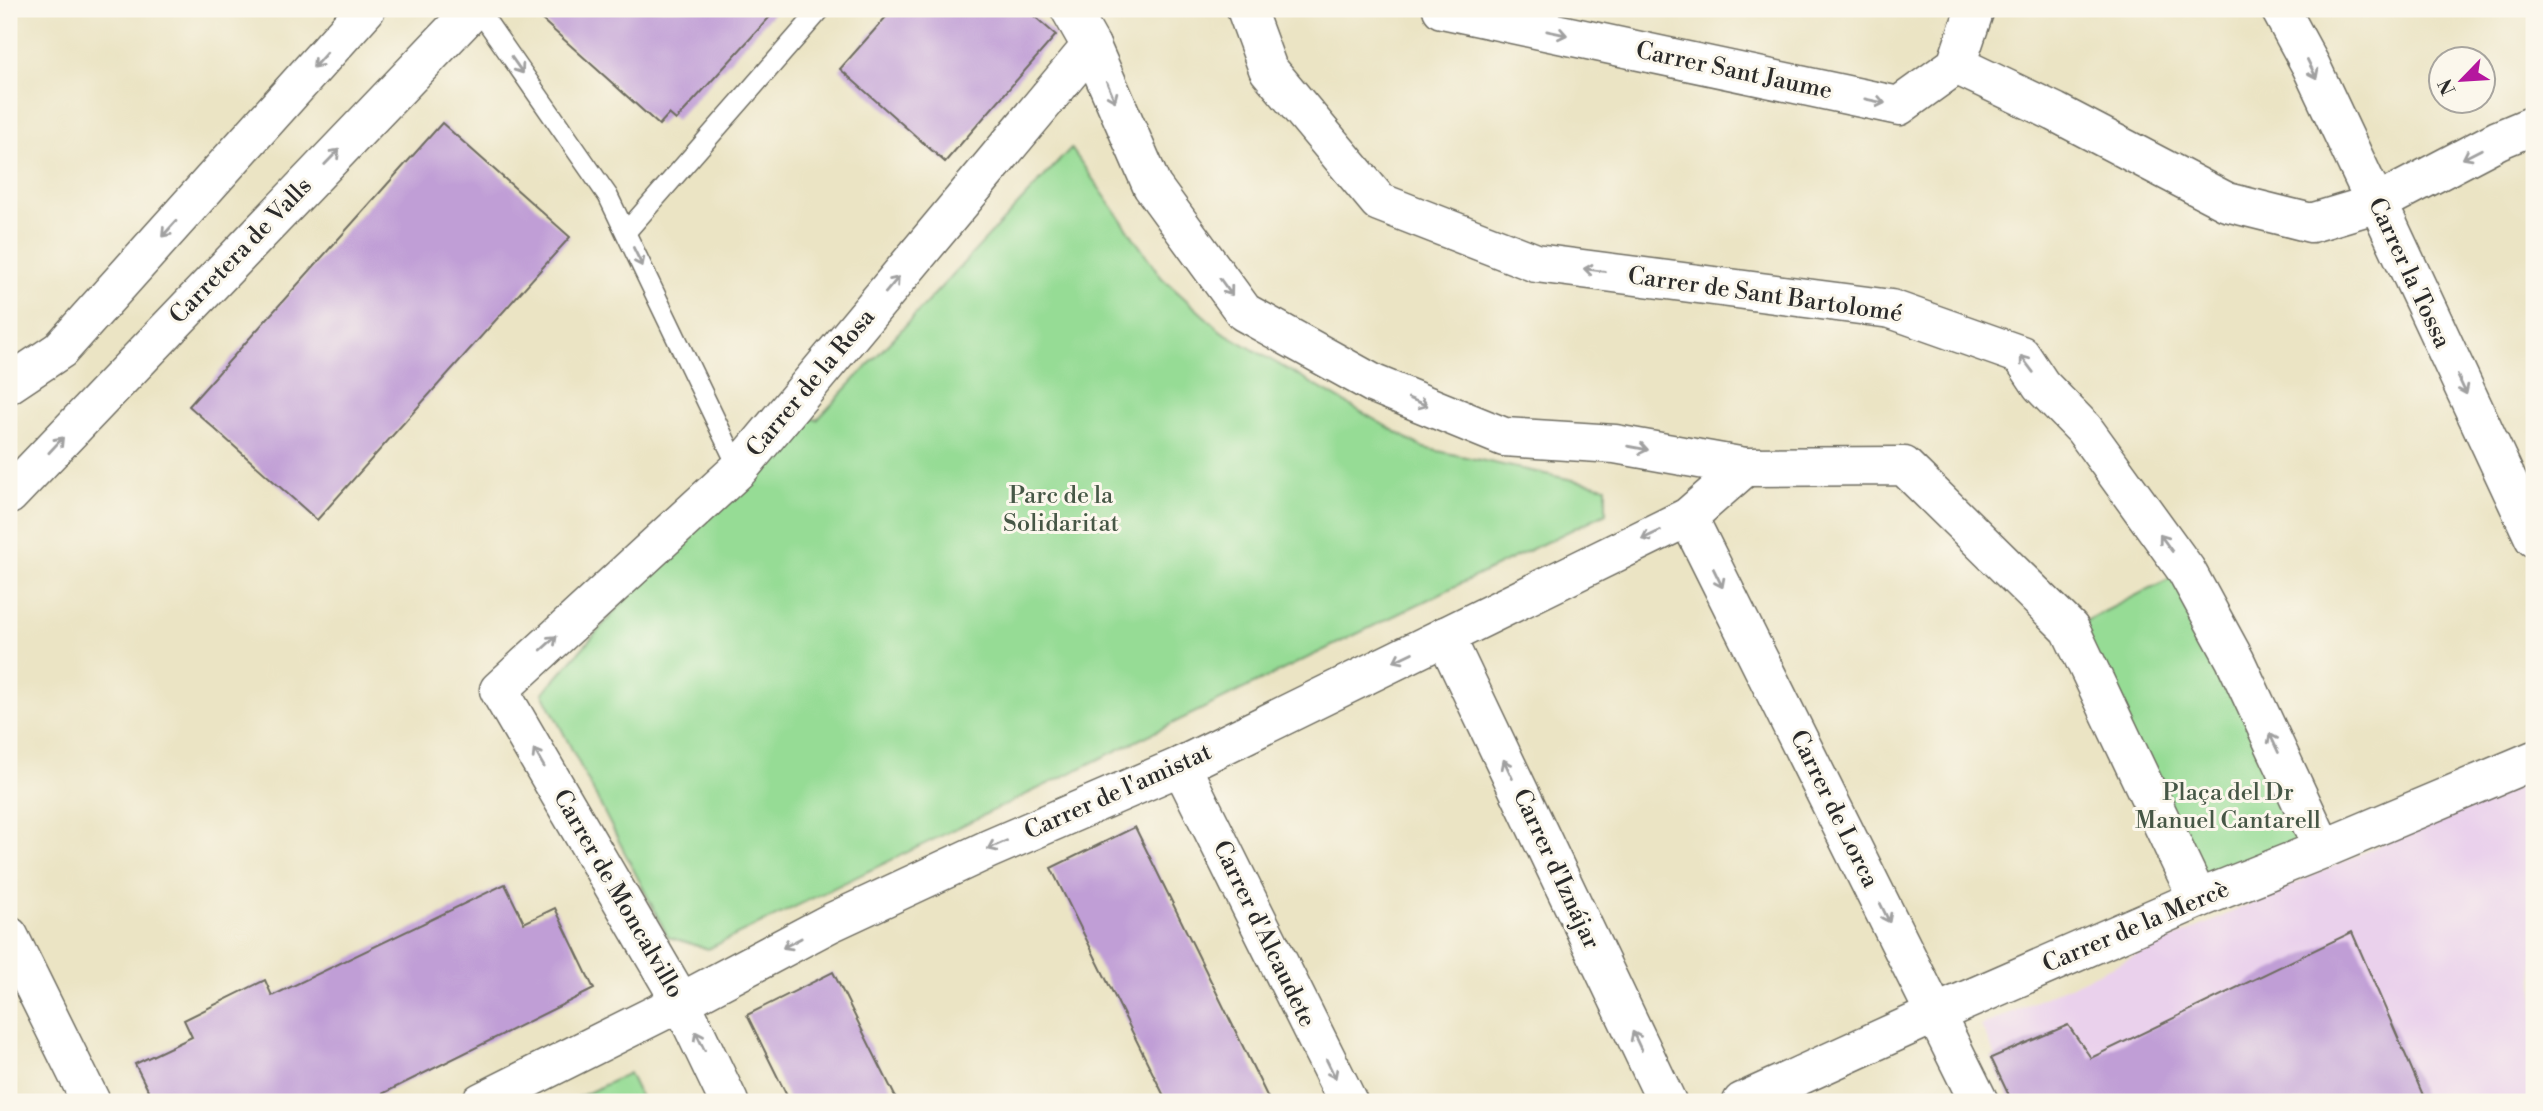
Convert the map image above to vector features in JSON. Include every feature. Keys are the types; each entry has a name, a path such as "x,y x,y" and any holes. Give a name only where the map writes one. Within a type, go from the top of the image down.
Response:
{"street":[{"path":"9,384 60,350 366,9"},
{"name":"Carretera de Valls","path":"9,493 476,9"},
{"path":"1070,9 1091,46 1152,186 1244,312 1374,384 1504,437 1615,444 1745,467 1903,466 2070,629 2198,899"},
{"name":"Carrer de Sant Bartolomé","path":"1246,9 1268,69 1379,202 1536,263 1891,309 2021,355 2041,384 2084,429 2186,570 2235,660 2323,849"},
{"name":"Carrer Sant Jaume","path":"1442,9 1899,106 1956,65"},
{"path":"1975,9 1956,65 2054,112 2227,202 2311,223 2378,202 2498,140 2534,125"},
{"name":"Carrer la Tossa","path":"2280,9 2378,202 2534,538"},
{"name":"Carrer de la Rosa","path":"499,690 739,469 1091,46"},
{"name":"Carrer de l'amistat","path":"481,1102 681,1002 830,923 989,849 1181,766 1688,517 1745,467"},
{"path":"9,493 9,501"},
{"name":"Carrer de Lorca","path":"1688,517 1979,1102"},
{"name":"Carrer d'Iznájar","path":"1445,636 1667,1102"},
{"name":"Carrer de Moncalvillo","path":"499,690 681,1002 729,1102"},
{"name":"Carrer de la Mercè","path":"1742,1102 1935,1013 2198,899 2534,760"},
{"name":"Carrer d'Alcaudete","path":"1181,766 1348,1102"},
{"path":"9,936 91,1102"}],"lane":[{"path":"476,9 608,196 739,469"},
{"path":"626,232 821,9"}],"shaded area":[{"path":"2534,775 2534,1102 2018,1102 1981,1026"}],"green space":[{"name":"Parc de la Solidaritat","path":"1071,148 1162,278 1221,331 1424,448 1606,487 1606,513 708,949 668,937 543,693 791,411 817,420"},
{"name":"Plaça del Dr Manuel Cantarell","path":"2186,570 2323,849 2198,899 2070,629"},
{"path":"629,1073 643,1102 569,1102"}],"building":[{"path":"530,9 777,9 676,120 669,114 659,125"},
{"path":"893,9 1026,9 1056,35 945,162 840,69"},
{"path":"442,123 570,237 317,520 189,406"},
{"path":"1135,827 1270,1102 1167,1102 1051,868"},
{"path":"505,884 524,923 555,908 594,989 366,1102 154,1102 135,1064 192,1037 184,1020 265,980 272,996"},
{"path":"2352,932 2426,1102 2012,1102 1991,1058 2068,1025 2091,1058"},
{"path":"833,972 898,1102 790,1102 747,1015"}]}
